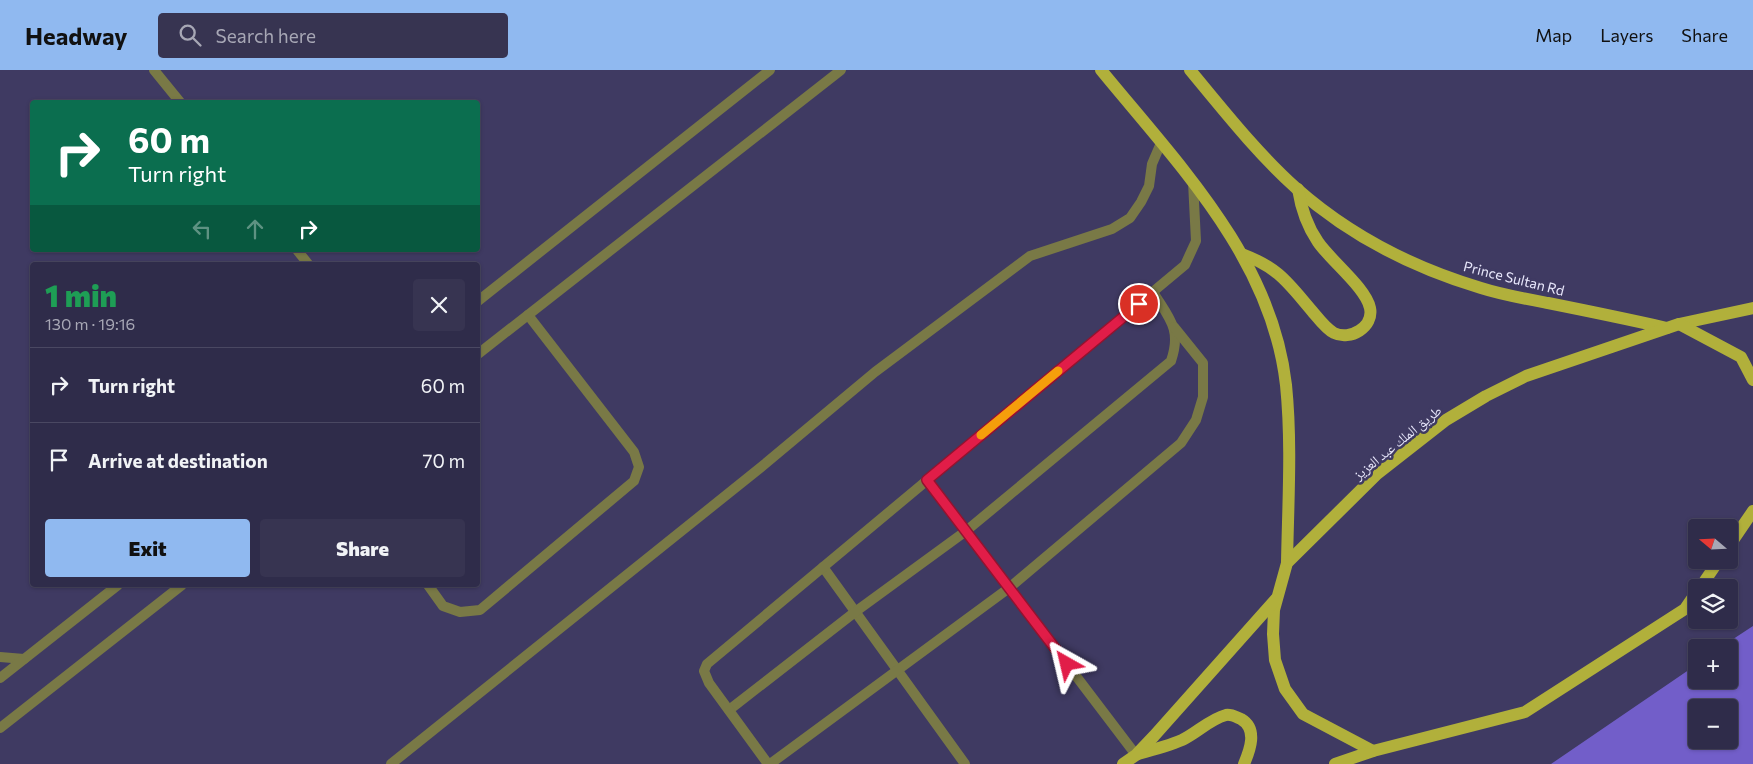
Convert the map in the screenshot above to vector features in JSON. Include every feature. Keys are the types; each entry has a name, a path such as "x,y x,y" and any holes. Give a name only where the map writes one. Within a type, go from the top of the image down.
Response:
{"main road":[{"path":"1101,70 1193,182 1242,254 1262,295 1277,339 1286,384 1289,430 1287,563"},
{"name":"Prince Sultan Rd","path":"1190,70 1240,131 1298,189 1347,226 1385,249 1433,272 1483,289 1667,328"},
{"path":"1242,254 1259,261 1287,281 1333,333 1345,336 1357,333 1367,324 1370,311 1368,299 1318,243 1305,217 1298,189"},
{"name":"طريق الملك عبد العزيز","path":"1373,751 1303,714 1285,689 1274,660 1274,610 1287,563 1377,474 1446,420 1486,396 1526,376 1679,324 1753,308"},
{"path":"1679,324 1741,358 1753,380"},
{"path":"1738,533 1753,511"},
{"path":"1123,764 1136,755 1277,597"},
{"path":"1335,764 1373,751 1525,712 1685,609 1688,605"},
{"path":"1136,755 1183,739 1226,715 1232,715 1245,722 1251,732 1252,740 1244,764"}],"street":[{"path":"154,70 178,100"},
{"path":"480,299 770,70"},
{"path":"480,352 841,70"},
{"path":"391,764 760,468 875,372 1030,256 1112,230 1130,218 1149,186 1152,164 1161,143"},
{"path":"1153,292 1174,327 1204,363 1203,397 1196,420 1181,443 1009,588 769,764 709,683 704,671 707,664 1184,265 1196,241 1193,182"},
{"path":"299,252 307,262"},
{"path":"429,587 443,606 460,612 480,610 634,481 639,467 634,452 528,315"},
{"path":"729,710 855,612 966,531 1171,361 1175,348 1174,327"},
{"path":"927,480 1136,755"},
{"path":"822,567 965,764"},
{"path":"0,678 115,587"},
{"path":"0,728 179,587"},
{"path":"0,657 24,659"}],"shaded area":[{"path":"1753,626 1753,764 1551,764 1688,670 1688,689 1738,689 1738,639 1733,639"}],"slow traffic":[{"path":"981,435 1058,371"}],"route":[{"path":"1067,664 927,480 1139,304"}]}
